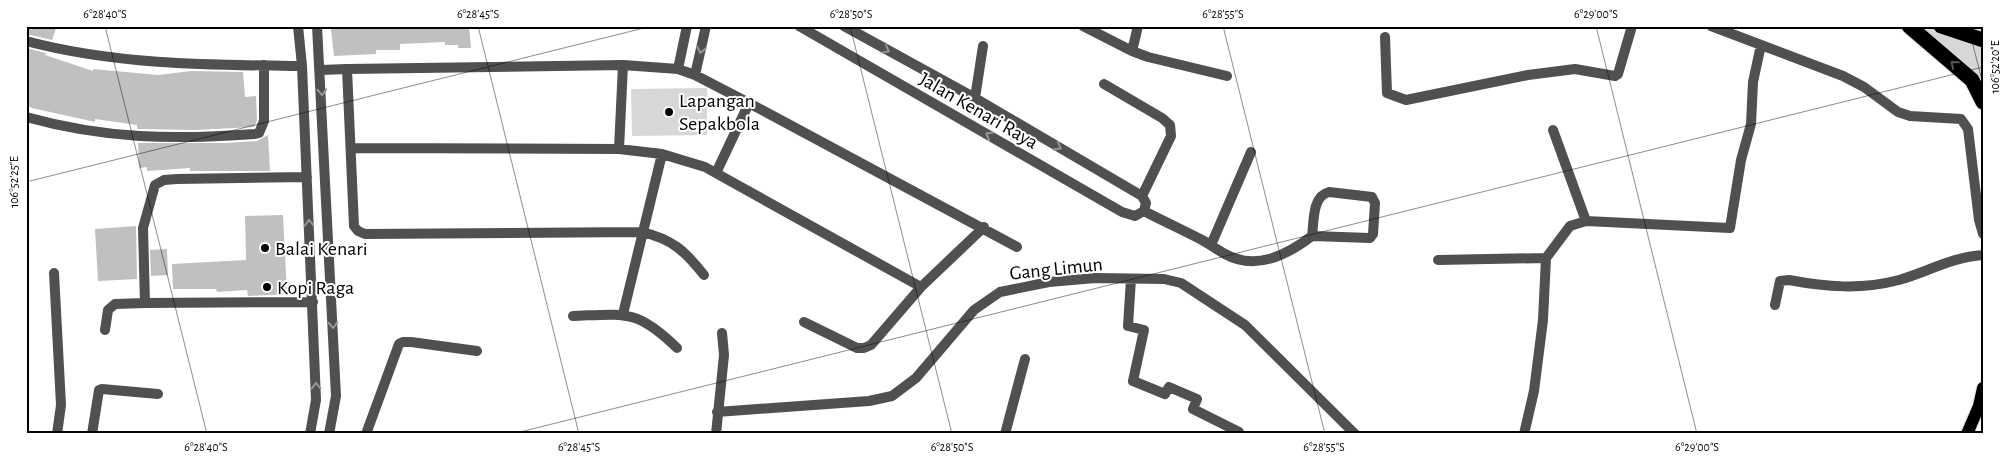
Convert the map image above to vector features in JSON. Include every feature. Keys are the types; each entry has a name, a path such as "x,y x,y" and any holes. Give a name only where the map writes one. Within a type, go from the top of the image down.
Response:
{"highway":[{"path":"1909,26 1972,80 1983,102"},
{"path":"1941,26 1983,40"}],"main road":[{"path":"1966,434 1979,406 1983,388"}],"street":[{"path":"298,26 302,66 316,400 310,434"},
{"path":"317,26 321,70 336,396 329,434"},
{"path":"678,69 686,26"},
{"path":"695,75 706,26"},
{"name":"Jalan Kenari Raya","path":"799,26 1122,212 1135,216 1144,212 1211,245 1225,255 1246,261 1268,260 1294,250 1312,236"},
{"name":"Jalan Kenari Raya","path":"844,26 975,98 1142,196"},
{"path":"1083,26 1148,57 1228,76"},
{"path":"1132,51 1138,26"},
{"path":"1385,37 1387,93 1406,100 1528,75 1575,69 1615,76 1618,74 1632,26"},
{"path":"1711,26 1843,76 1898,112 1910,116 1961,119 1968,129 1978,220 1983,234"},
{"path":"26,41 68,52 148,62 302,66"},
{"path":"1524,434 1534,391 1543,320 1546,258 1570,226 1586,221 1730,228 1741,160 1751,124 1753,82 1761,45"},
{"path":"975,98 982,46"},
{"path":"26,117 68,127 138,137 168,139 255,134 259,133 264,122 264,65"},
{"path":"321,70 623,65 678,69 695,75 749,103 984,227 1017,247"},
{"path":"619,149 623,65"},
{"path":"348,69 354,226 358,231 365,234 642,232 660,236 685,251 704,275"},
{"path":"1104,84 1162,118 1170,125 1171,136 1142,196 1146,203 1144,212"},
{"path":"716,173 749,103"},
{"path":"1553,130 1586,221"},
{"path":"351,148 619,149 662,154 705,167 921,287"},
{"path":"1211,245 1251,152"},
{"path":"623,314 662,154"},
{"path":"145,302 144,228 152,190 158,182 177,179 307,177"},
{"path":"1324,193 1365,194 1374,199 1373,234 1370,238 1312,236 1316,205 1324,193"},
{"path":"804,322 857,348 864,348 871,344 921,287 984,227"},
{"path":"1775,305 1780,282 1788,280 1849,288 1900,280 1961,258 1983,255"},
{"path":"1438,260 1546,258"},
{"path":"54,273 61,405 58,434"},
{"name":"Gang Limun","path":"717,412 869,402 892,396 916,378 974,310 1000,292 1049,282 1095,278 1164,279 1181,283 1245,325 1349,431"},
{"path":"1131,279 1128,326 1144,330 1133,381 1165,394 1169,387 1197,399 1193,409 1238,432"},
{"path":"105,330 108,310 115,304 145,302 313,302"},
{"path":"573,316 623,314 651,324 677,348"},
{"path":"716,434 724,355 722,333"},
{"path":"366,434 399,344 403,342 478,351"},
{"path":"1005,434 1025,358"},
{"path":"92,434 98,390 158,394"}],"shaded area":[{"path":"1909,26 1983,26 1983,102 1982,98"},
{"name":"Lapangan Sepakbola","path":"707,88 707,135 632,136 631,89"}],"building":[{"path":"26,26 57,26 52,40 26,34"},
{"path":"361,26 469,26 471,48 445,45 445,42 400,44 400,50 376,50 376,54 334,56 331,29"},
{"path":"26,48 46,53 45,55 93,71 93,69 158,75 191,71 243,72 245,97 256,96 257,120 254,127 196,130 137,129 137,125 95,119 95,122 32,108 26,105"},
{"path":"268,135 270,171 190,171 190,168 147,171 147,167 139,168 138,143 226,143 257,141"},
{"path":"283,215 287,294 248,296 247,290 217,292 216,289 173,289 172,264 246,260 245,216"},
{"path":"136,226 137,279 98,281 95,229"},
{"path":"167,249 168,275 151,276 150,250"}],"place":[{"name":"Lapangan Sepakbola","path":"669,112"},
{"name":"Balai Kenari","path":"265,248"},
{"name":"Kopi Raga","path":"267,287"}]}
